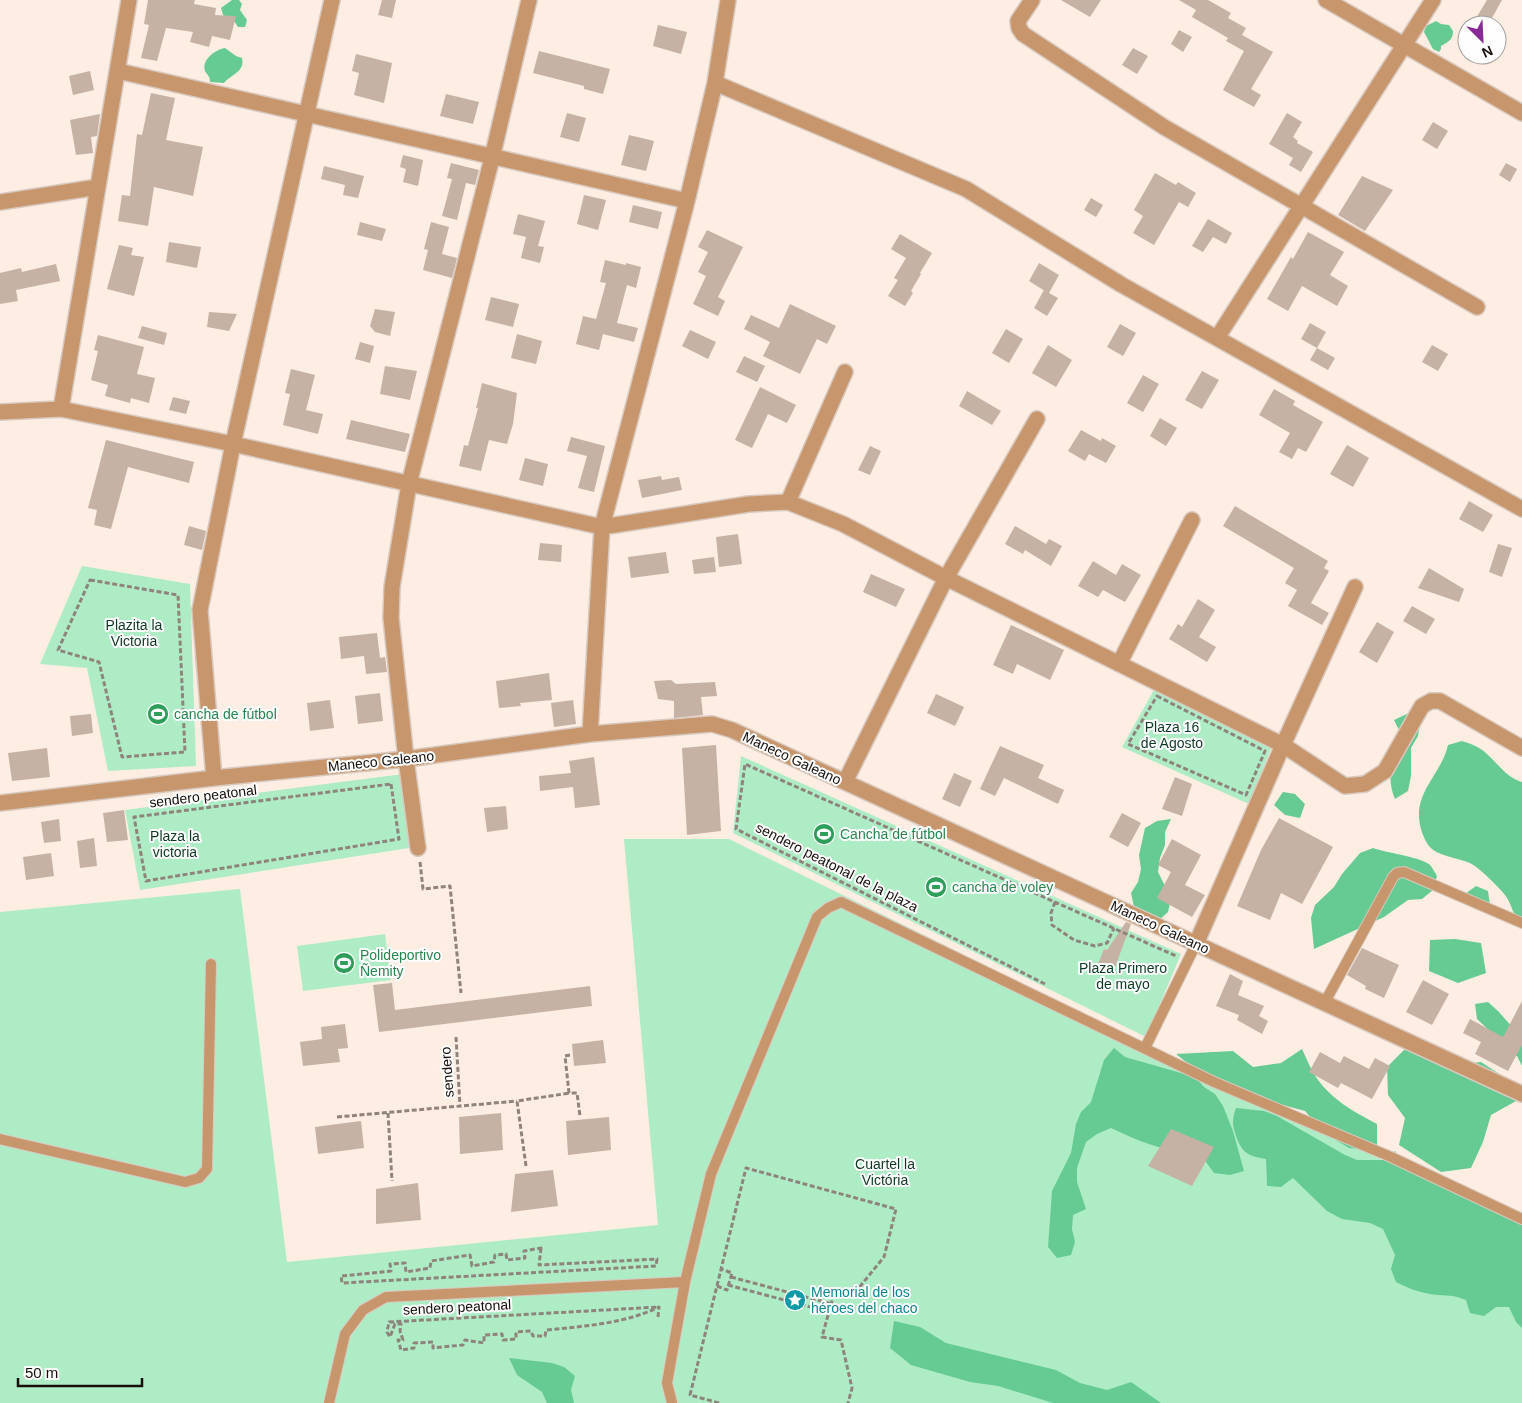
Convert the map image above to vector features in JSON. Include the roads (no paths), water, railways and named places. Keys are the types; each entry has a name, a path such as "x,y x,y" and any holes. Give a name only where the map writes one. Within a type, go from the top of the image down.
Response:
{"street":[{"path":"61,409 129,0"},
{"path":"214,778 200,610 233,444 332,0"},
{"path":"418,848 406,759 391,618 392,587 410,484 492,158 529,0"},
{"path":"590,734 602,527 687,201 715,83 728,0"},
{"path":"1032,0 1018,21 1023,34 1164,127 1477,307"},
{"path":"1326,0 1522,113"},
{"path":"1217,338 1433,0"},
{"path":"118,71 492,158 687,201"},
{"path":"715,83 966,189 1122,285 1522,509"},
{"path":"0,202 98,187"},
{"path":"788,502 845,372"},
{"path":"0,412 61,409 233,444 602,527 749,504 788,502 843,524 946,578 1283,745 1345,786 1364,784 1385,771 1422,706 1431,701 1440,701 1522,748"},
{"path":"845,782 946,578 1037,420"},
{"path":"1119,664 1192,520"},
{"path":"1196,944 1355,587"},
{"name":"Maneco Galeano","path":"0,803 214,778 406,759 590,734 712,724 732,730 1522,1094"}],"lane":[{"path":"1325,1002 1393,877 1397,873 1404,872 1522,923"},
{"path":"672,1403 667,1383 684,1282 712,1174 817,917 828,908 841,902 1214,1082 1391,1157 1522,1219"},
{"path":"1144,1048 1196,944"},
{"path":"0,1139 186,1182 200,1178 207,1169 211,964"},
{"path":"329,1403 345,1334 363,1310 386,1297 684,1282"}],"place":[{"name":"cancha de fútbol","path":"158,714"},
{"name":"Cancha de fútbol","path":"824,834"},
{"name":"cancha de voley","path":"936,887"},
{"name":"Polideportivo Ñemity","path":"344,963"},
{"name":"Memorial de los héroes del chaco","path":"795,1300"}],"park label":[{"name":"Plazita la Victoria","path":"134,634"},
{"name":"Plaza 16 de Agosto","path":"1172,736"},
{"name":"Plaza la victoria","path":"175,844"},
{"name":"Plaza Primero de mayo","path":"1123,976"},
{"name":"Cuartel la Victória","path":"885,1172"}]}
